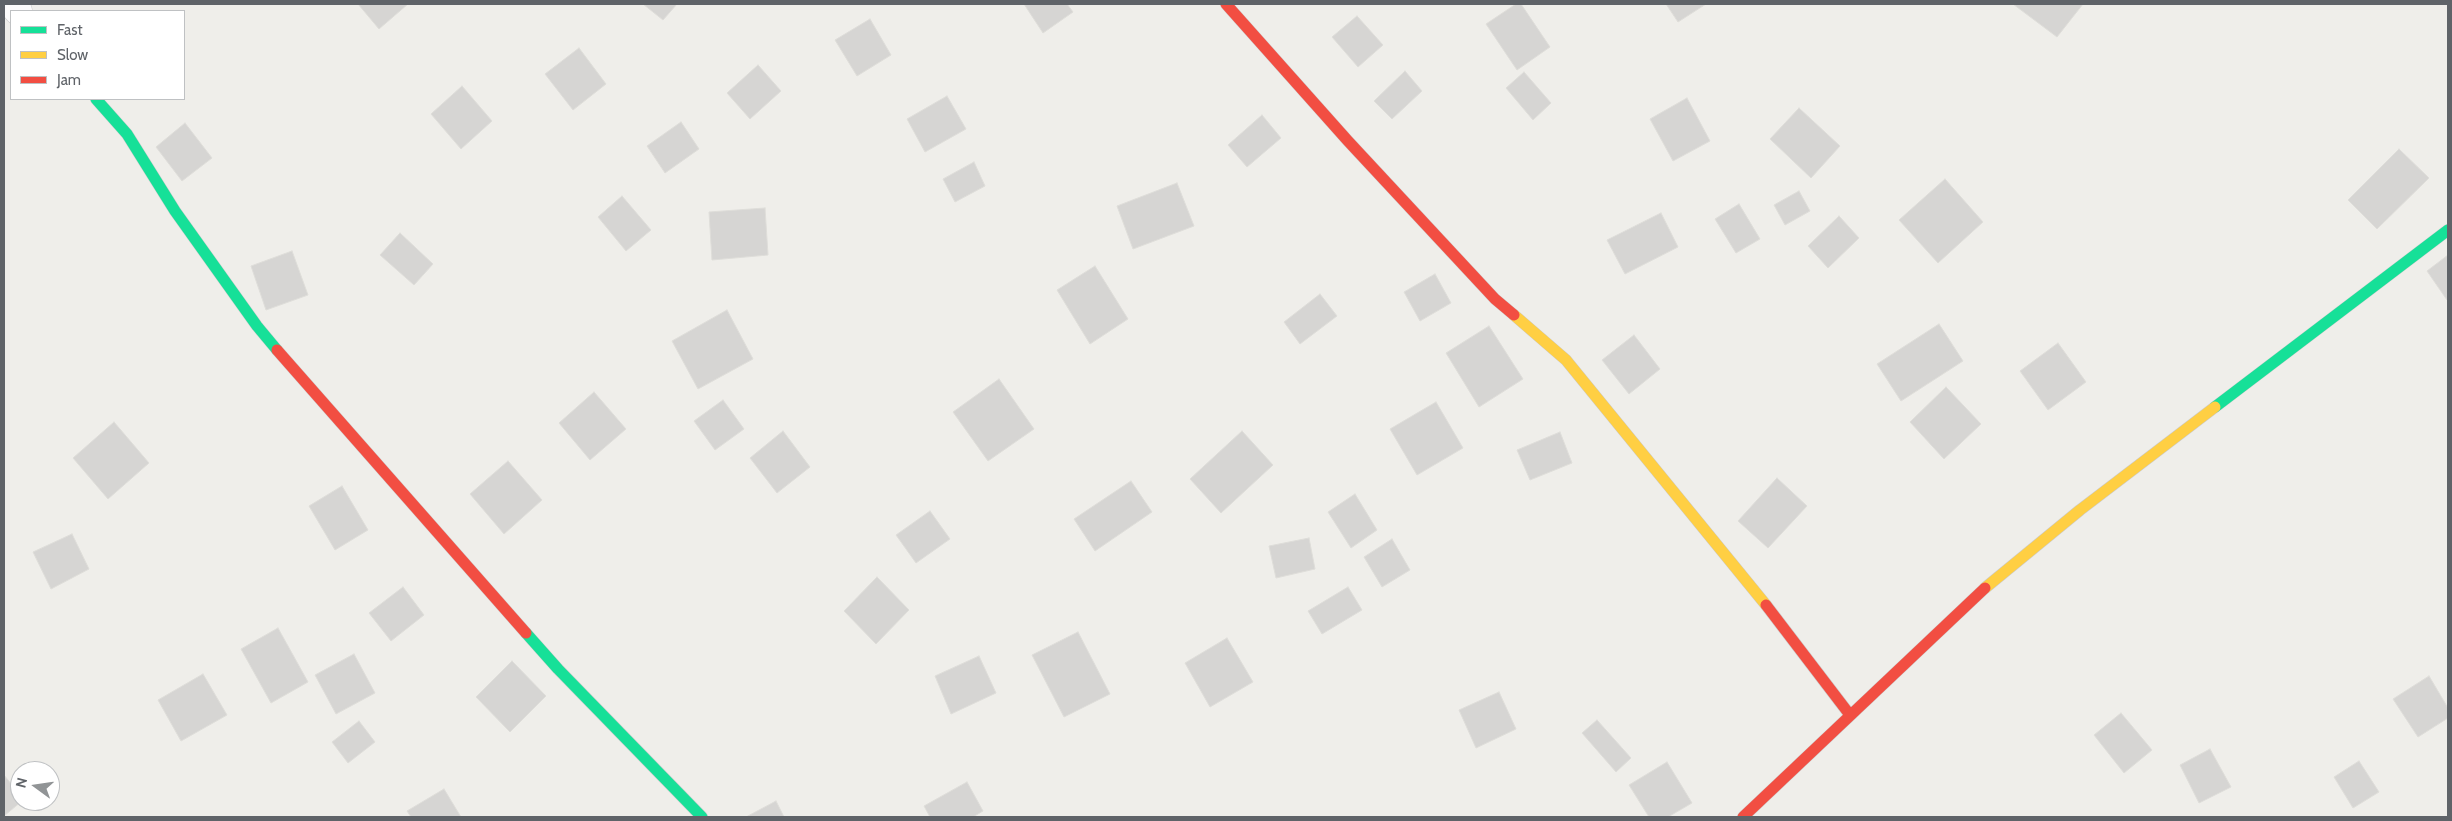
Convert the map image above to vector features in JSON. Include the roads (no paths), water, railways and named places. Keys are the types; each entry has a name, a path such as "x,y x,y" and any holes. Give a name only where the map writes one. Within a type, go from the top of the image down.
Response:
{"street":[{"path":"1226,4 1286,69 1348,141 1495,299 1566,360 1776,618 1850,715"},
{"path":"97,100 127,134 176,211 257,326 310,389 558,669 702,817"},
{"path":"1744,817 1978,594 2080,510 2448,230"}]}
